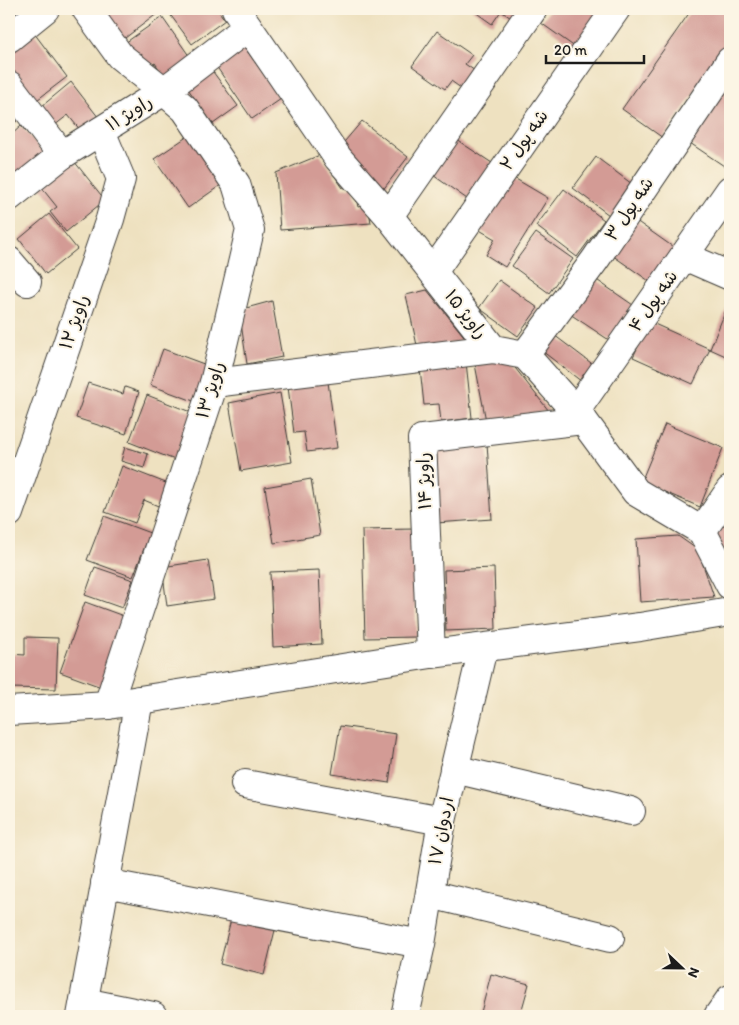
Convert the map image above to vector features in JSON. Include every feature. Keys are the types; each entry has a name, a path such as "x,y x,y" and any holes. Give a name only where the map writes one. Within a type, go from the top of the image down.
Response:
{"street":[{"path":"9,38 45,9"},
{"name":"راویژ ۱۳","path":"86,9 120,56 185,109 236,184 250,230 214,384 108,706"},
{"path":"389,216 533,9"},
{"name":"شه پول ۲","path":"432,272 616,9"},
{"name":"راویژ ۱۱","path":"9,197 62,155 164,91 242,18"},
{"name":"راویژ ۱۵","path":"242,18 338,158 389,216 493,348 525,354"},
{"name":"شه پول ۳","path":"525,354 595,260 730,61"},
{"path":"9,85 62,155"},
{"name":"راویژ ۱۲","path":"9,513 110,219 121,179 101,131"},
{"name":"شه پول ۴","path":"579,416 684,256 730,190"},
{"path":"684,256 730,276"},
{"path":"9,261 27,282"},
{"path":"214,384 493,348"},
{"path":"525,354 579,416 636,492 702,531 730,585"},
{"name":"راویژ ۱۴","path":"431,654 422,439 579,416"},
{"path":"702,531 730,490"},
{"path":"9,711 108,706 431,654 640,627 730,612"},
{"name":"اردوان ۱۷","path":"405,1016 421,944 442,821 483,648"},
{"path":"139,700 83,1009 153,1016"},
{"path":"454,769 631,812"},
{"path":"245,784 442,821"},
{"path":"105,884 421,944"},
{"path":"430,894 610,938"},
{"path":"718,1016 730,998"}],"building":[{"path":"97,9 155,9 158,13 121,41"},
{"path":"166,9 217,9 225,20 192,44"},
{"path":"471,9 523,9 514,20 501,11 492,24"},
{"path":"550,9 600,9 579,50 541,23"},
{"path":"692,9 730,9 730,41 663,138 622,109"},
{"path":"162,17 192,60 166,79 155,63 144,70 125,43"},
{"path":"437,31 472,55 465,64 478,73 465,91 451,81 445,89 412,66"},
{"path":"34,33 67,77 33,103 9,70 9,52"},
{"path":"240,41 281,99 252,119 212,60"},
{"path":"205,61 238,106 213,124 181,79"},
{"path":"730,77 730,170 687,141"},
{"path":"71,82 102,122 85,136 68,115 50,129 36,111"},
{"path":"9,109 17,121 9,127"},
{"path":"362,121 408,157 382,191 339,148"},
{"path":"21,126 45,153 9,186 9,137"},
{"path":"194,132 228,180 188,208 154,159"},
{"path":"454,138 492,163 467,199 430,173"},
{"path":"320,155 343,188 353,186 358,207 368,204 371,223 280,230 276,173"},
{"path":"596,157 640,190 617,221 573,188"},
{"path":"74,161 105,200 66,232 50,212 57,207 41,187"},
{"path":"509,175 548,198 505,267 486,255 495,239 476,228"},
{"path":"564,189 604,220 577,257 536,226"},
{"path":"49,214 77,249 46,274 19,239"},
{"path":"632,218 676,249 652,283 609,253"},
{"path":"536,233 573,259 549,293 512,266"},
{"path":"588,274 633,305 609,340 564,310"},
{"path":"499,280 538,308 518,336 479,308"},
{"path":"427,290 467,340 418,350 406,295"},
{"path":"730,300 730,358 710,349"},
{"path":"272,301 282,357 247,364 239,310"},
{"path":"650,322 710,349 693,384 633,357"},
{"path":"554,335 599,369 586,385 542,351"},
{"path":"163,349 212,367 199,403 150,385"},
{"path":"474,359 508,359 549,411 486,421"},
{"path":"466,362 472,418 441,422 439,404 424,405 420,368"},
{"path":"328,382 337,448 307,452 304,432 294,433 288,387"},
{"path":"88,383 123,394 125,387 139,392 126,434 76,418"},
{"path":"280,393 292,462 241,471 229,403"},
{"path":"147,395 193,413 175,460 129,442"},
{"path":"665,424 723,448 700,507 641,482"},
{"path":"487,443 492,519 436,523 431,447"},
{"path":"125,447 148,454 144,468 121,461"},
{"path":"122,466 171,485 163,508 144,500 135,523 105,512"},
{"path":"311,479 320,535 274,543 265,487"},
{"path":"730,507 730,553 712,544"},
{"path":"104,516 150,533 133,577 87,560"},
{"path":"414,529 416,637 365,638 362,530"},
{"path":"678,536 698,550 714,597 640,602 636,539"},
{"path":"208,560 214,599 167,606 162,567"},
{"path":"95,567 133,580 122,608 85,595"},
{"path":"494,568 496,629 446,631 444,570"},
{"path":"319,570 322,644 273,647 270,572"},
{"path":"85,602 129,618 104,688 60,672"},
{"path":"25,637 58,638 56,689 9,688 9,654 25,655"},
{"path":"340,726 396,734 389,783 332,774"},
{"path":"233,911 277,922 264,975 220,964"},
{"path":"491,974 529,984 520,1016 480,1016"}]}
